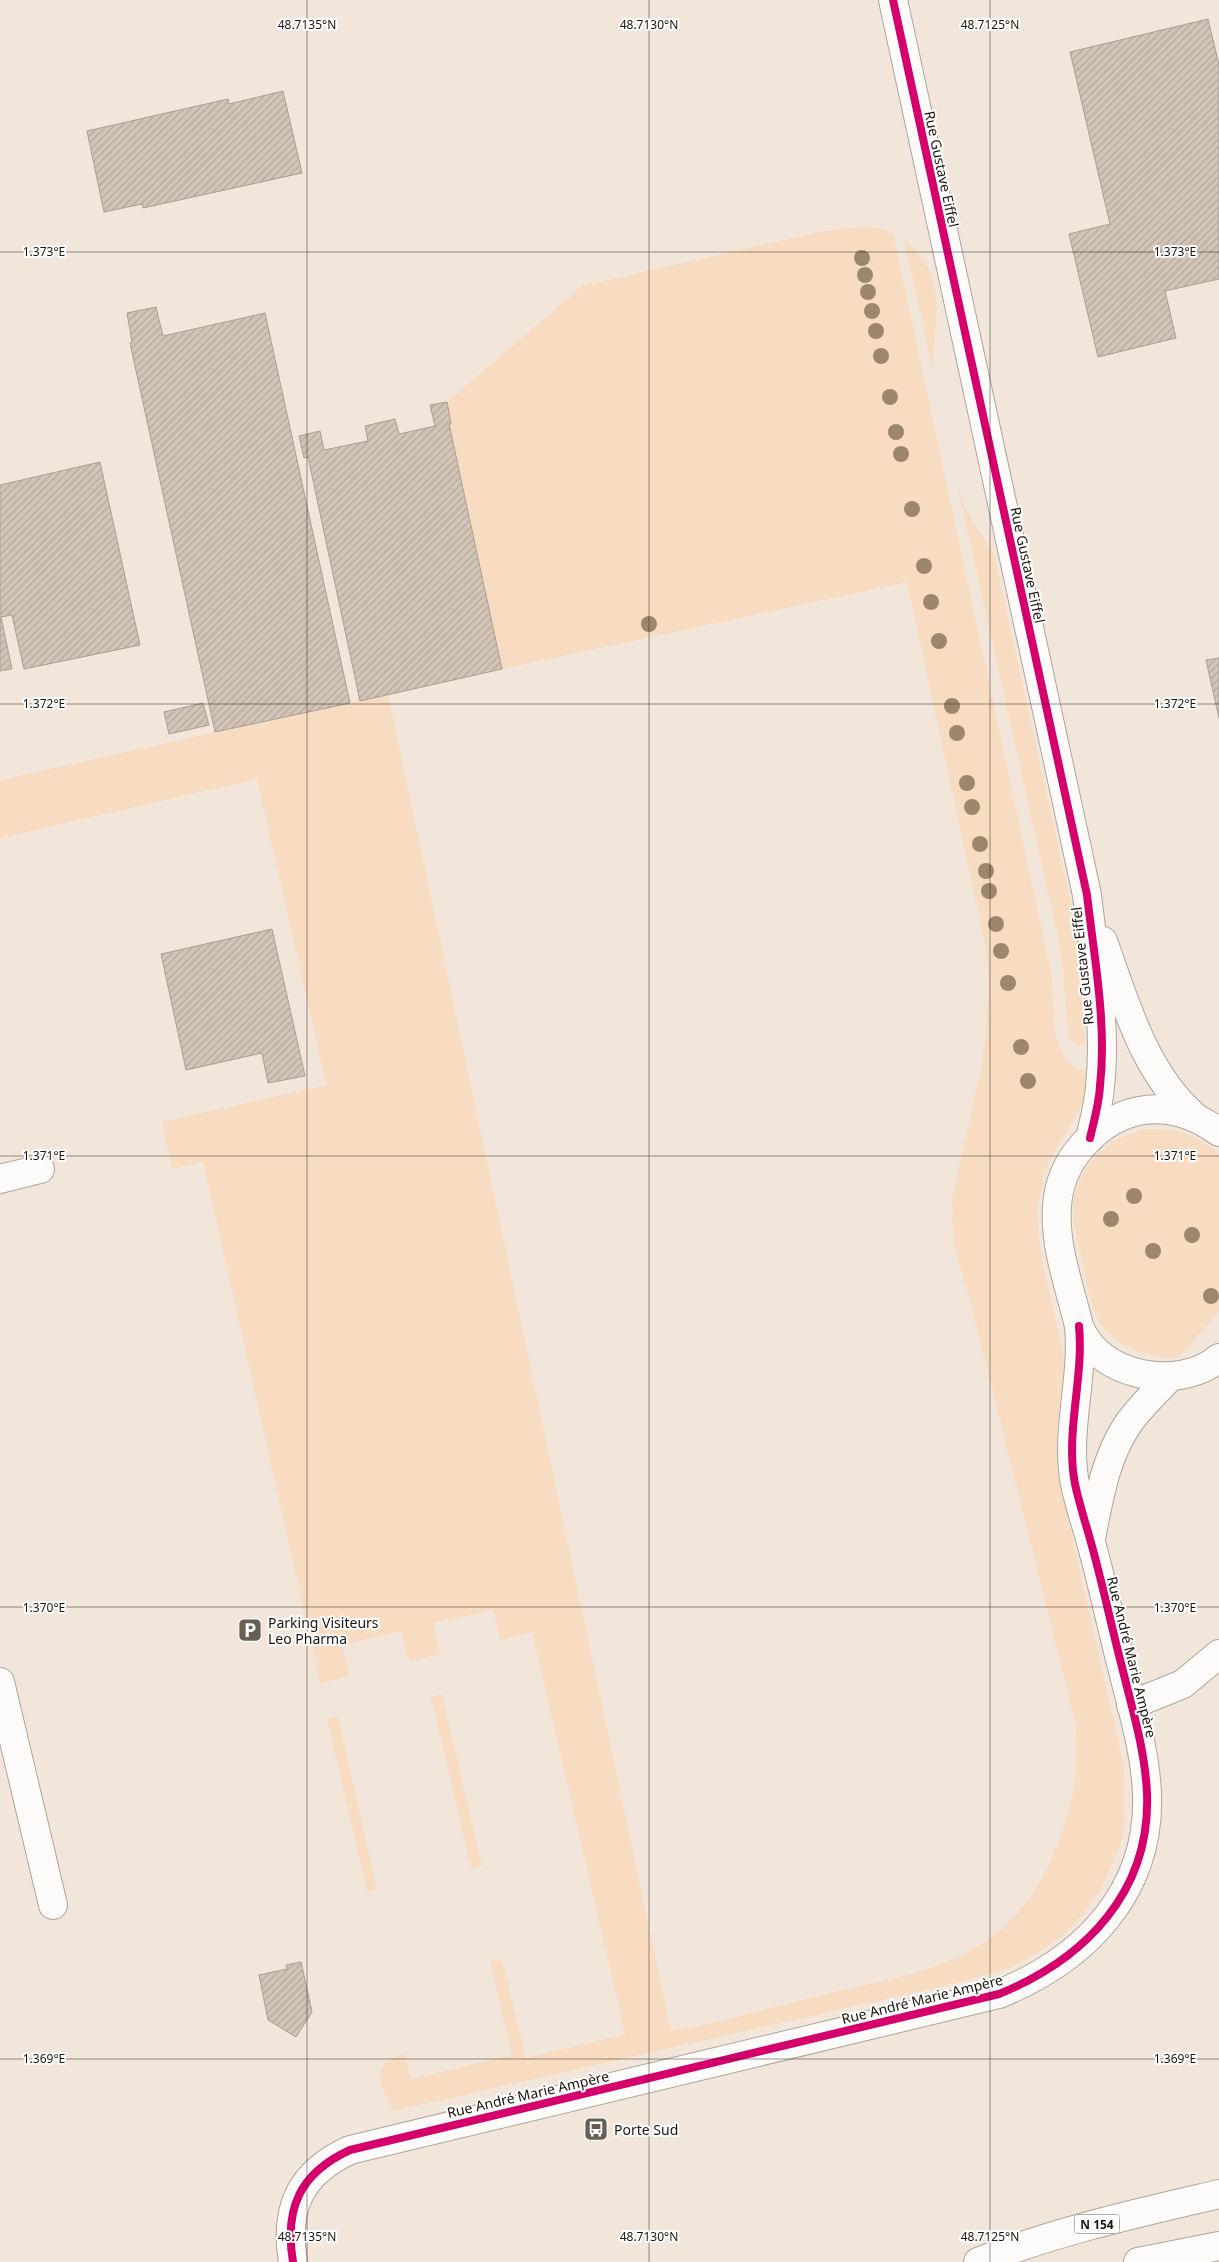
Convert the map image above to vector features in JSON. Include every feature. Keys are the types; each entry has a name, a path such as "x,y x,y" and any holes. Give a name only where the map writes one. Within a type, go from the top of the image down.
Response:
{"street":[{"name":"Rue Gustave Eiffel","path":"893,0 1087,895 1100,1016 1101,1055 1100,1086 1090,1138"},
{"name":"Rue Gustave Eiffel","path":"1087,895 1127,1007 1154,1068 1179,1104 1195,1117"},
{"path":"1219,1132 1195,1117 1170,1110 1133,1112 1113,1119 1090,1138 1070,1163 1059,1191 1057,1205 1058,1234 1079,1326 1088,1344 1111,1362 1137,1372 1169,1378 1189,1375 1219,1358"},
{"path":"0,1179 40,1169"},
{"name":"Rue André Marie Ampère","path":"293,2262 290,2228 297,2197 303,2185 323,2166 350,2150 999,1994 1031,1981 1059,1964 1089,1939 1109,1917 1125,1890 1137,1859 1144,1830 1147,1794 1142,1752 1090,1540 1078,1499 1072,1458 1080,1356 1079,1326"},
{"name":"Rue André Marie Ampère","path":"1090,1540 1107,1465 1118,1442 1139,1409 1169,1378"},
{"path":"1131,1705 1183,1684 1219,1654"},
{"path":"0,1682 53,1905"},
{"name":"N 154","path":"978,2262 1061,2234 1219,2194"},
{"path":"1138,2262 1219,2246"},
{"path":"1203,2262 1219,2257"}],"shaded area":[{"path":"860,227 877,228 893,233 1052,978 1056,1032 1059,1045 1065,1057 1073,1066 1086,1072 1085,1095 1080,1109 1049,1161 1043,1177 1037,1216 1042,1260 1065,1360 1057,1432 1060,1483 1124,1766 1125,1823 1120,1846 1100,1891 1066,1933 1027,1960 1009,1968 961,1982 393,2111 384,2093 380,2076 381,2069 385,2063 393,2058 405,2054 411,2079 512,2055 490,1962 502,1960 526,2058 625,2034 532,1632 500,1640 493,1610 433,1623 440,1654 409,1662 401,1631 342,1645 350,1676 320,1683 203,1162 172,1169 162,1122 326,1085 257,779 0,838 0,780 388,694 671,2031 725,2020 929,1968 961,1956 990,1938 1016,1915 1038,1884 1058,1843 1072,1798 1077,1753 1075,1721 972,1308 953,1243 952,1198 983,1060 989,987 986,950 907,582 502,669 449,424 451,423 447,402 582,286 819,232"},
{"path":"904,239 919,254 929,270 934,285 936,316 933,371"},
{"path":"958,487 965,508 994,554 1077,931 1084,983 1085,1045 1072,1042 1068,1037 1063,967 1056,928"},
{"path":"1147,1129 1177,1131 1186,1134 1203,1142 1219,1154 1219,1312 1178,1358 1147,1354 1127,1347 1118,1342 1103,1327 1090,1300 1074,1224 1075,1194 1080,1180 1096,1156 1119,1139"},
{"path":"442,1694 482,1866 471,1868 431,1697"},
{"path":"338,1717 377,1889 367,1891 327,1719"}],"building":[{"path":"1208,19 1219,65 1219,279 1165,291 1176,338 1098,357 1069,234 1110,224 1070,52"},
{"path":"283,91 302,173 143,208 142,204 104,212 87,131 228,99 229,104"},
{"path":"156,307 163,336 265,313 350,703 215,732 130,343 132,342 127,313"},
{"path":"447,402 451,424 449,424 502,669 360,701 308,457 304,458 299,436 320,431 324,450 368,441 365,426 395,419 399,434 435,426 430,405"},
{"path":"100,462 140,645 24,669 12,615 1,617 12,669 0,671 0,485"},
{"path":"1219,658 1219,718 1206,660"},
{"path":"203,703 209,725 169,734 164,712"},
{"path":"272,929 305,1076 268,1083 262,1053 186,1070 161,954"},
{"path":"301,1962 312,2012 296,2037 268,2020 259,1975 287,1969 286,1965"}],"cycle path":[{"path":"893,0 1087,895 1099,990 1102,1038 1099,1093 1090,1138"},
{"path":"293,2262 291,2225 299,2194 319,2170 333,2159 350,2150 999,1994 1059,1962 1085,1941 1107,1917 1125,1891 1138,1861 1145,1829 1147,1793 1138,1729 1099,1571 1075,1484 1072,1445 1079,1366 1079,1326"}],"place":[{"name":"Parking Visiteurs Leo Pharma","path":"250,1630"},
{"name":"Porte Sud","path":"596,2129"}]}
